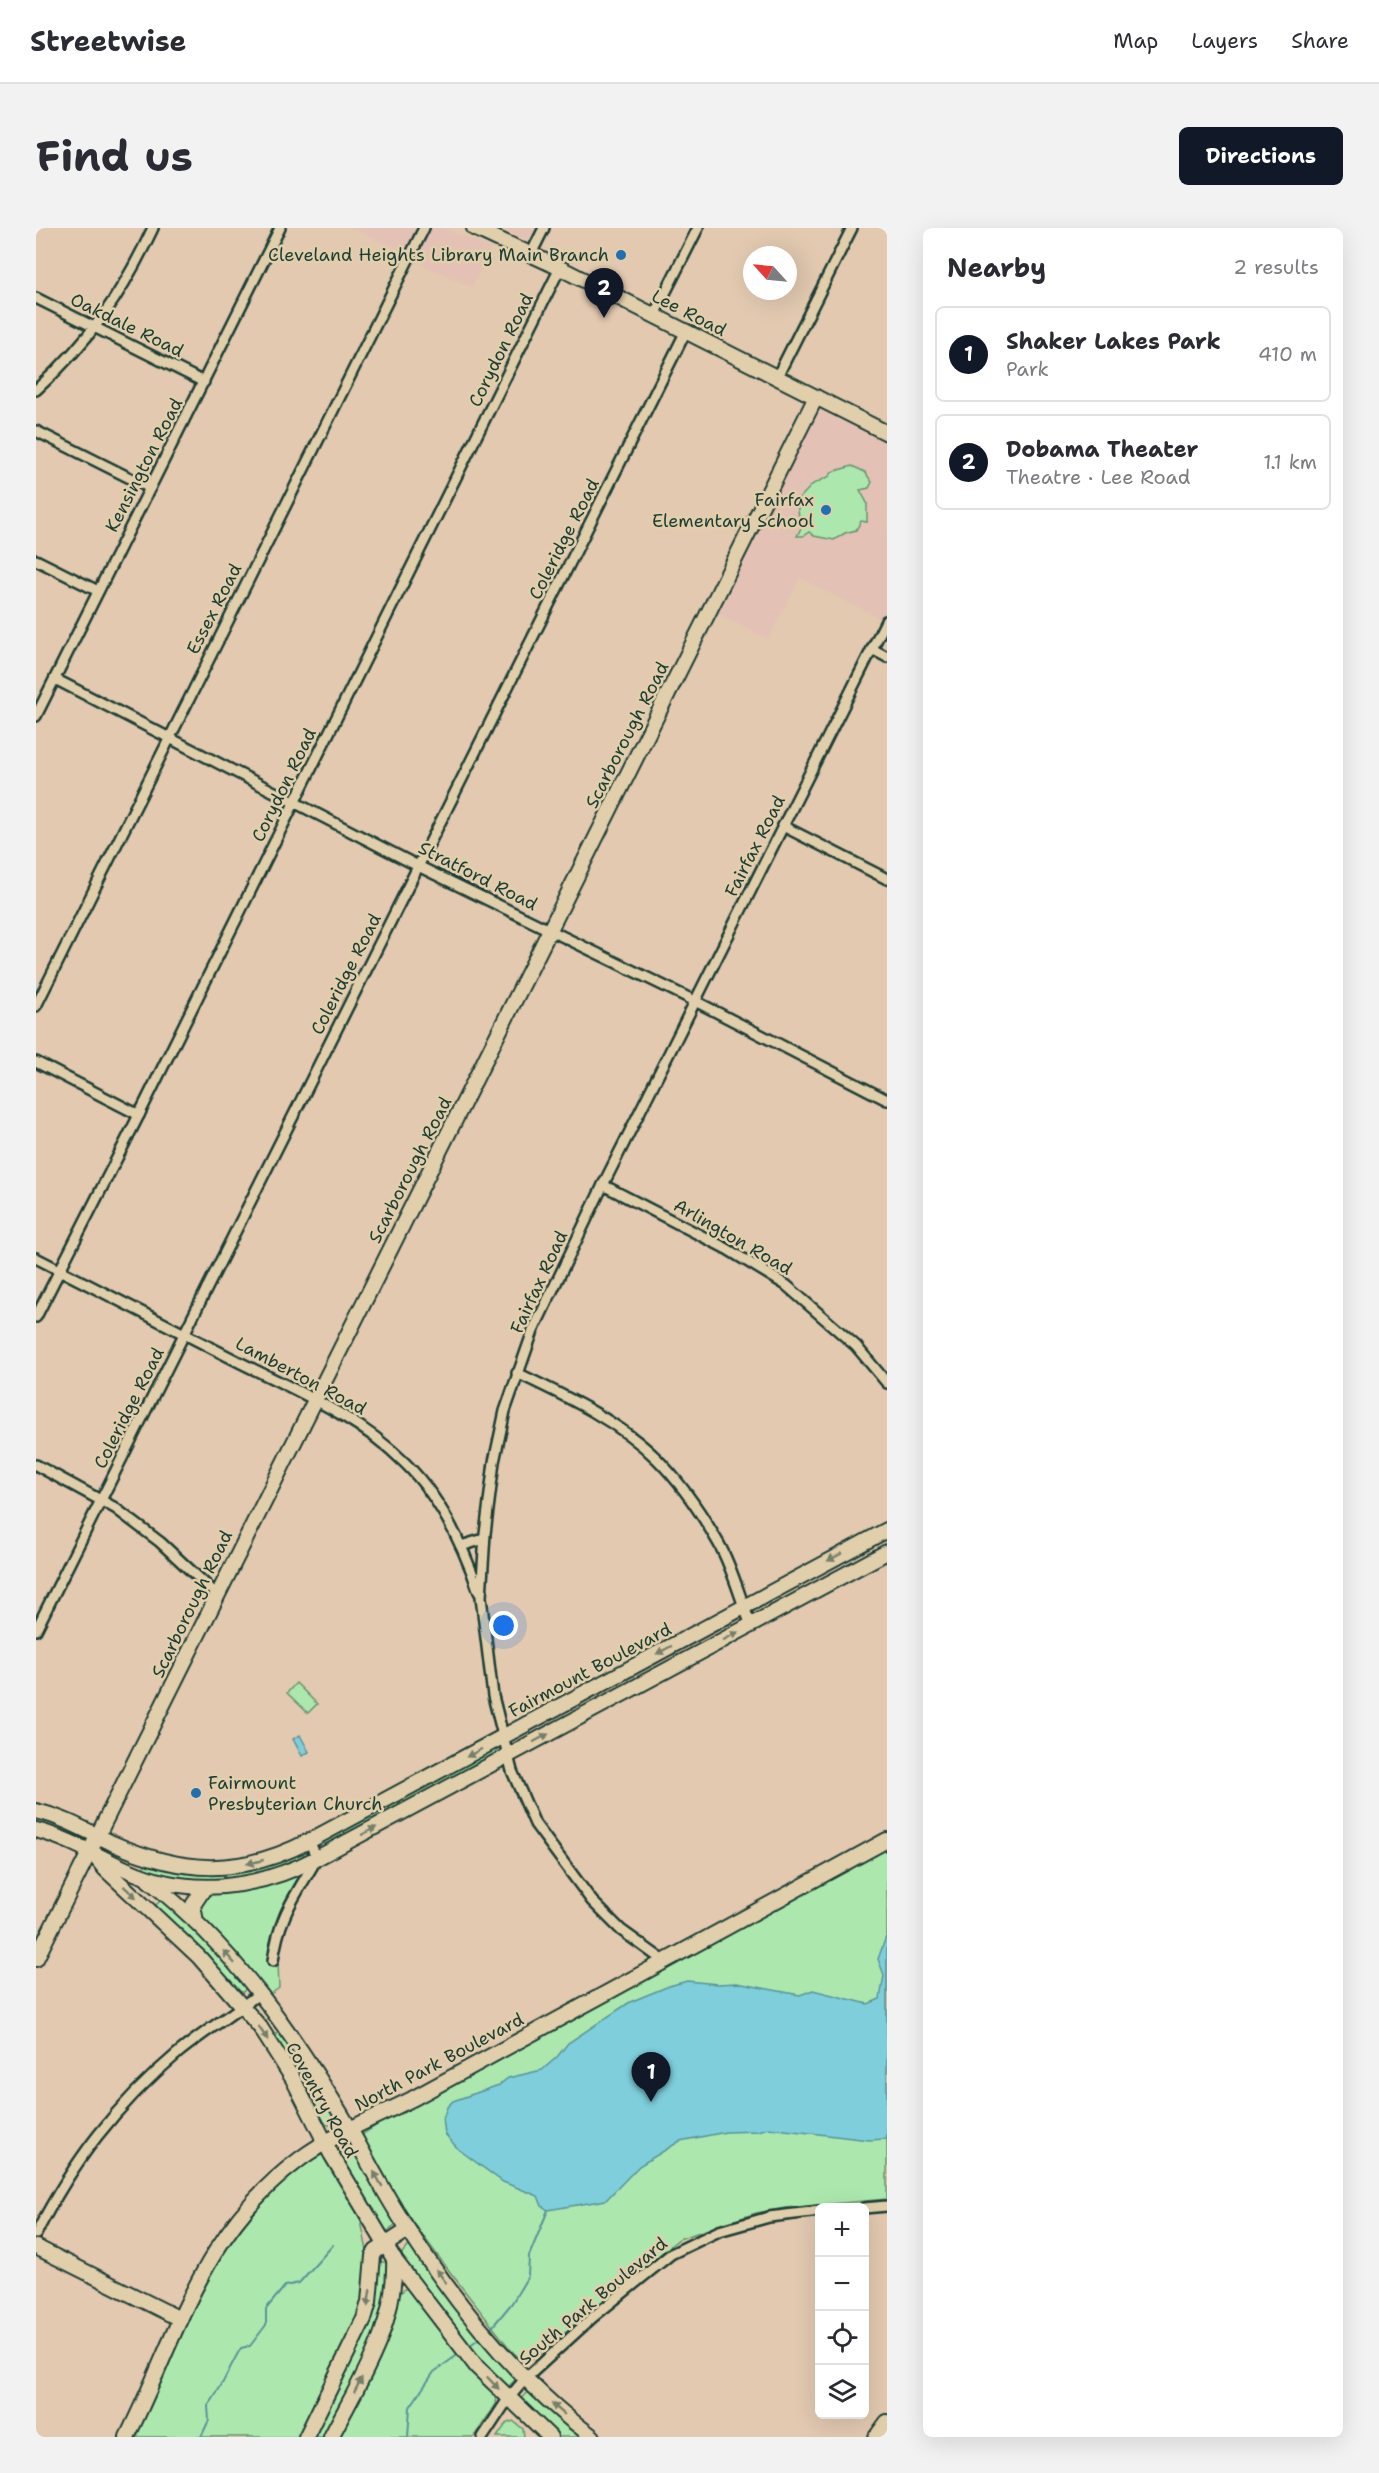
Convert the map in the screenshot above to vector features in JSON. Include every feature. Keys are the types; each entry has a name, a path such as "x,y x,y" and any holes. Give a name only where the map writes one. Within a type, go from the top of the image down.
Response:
{"main road":[{"name":"Lee Road","path":"474,228 560,268 887,433"},
{"name":"Scarborough Road","path":"36,1959 816,397"},
{"name":"Fairmount Boulevard","path":"43,1813 156,1860 203,1868 259,1862 288,1852 309,1841 887,1530"},
{"name":"Fairmount Boulevard","path":"36,1830 90,1850 143,1876 175,1884 205,1887 261,1881 317,1858 887,1552"},
{"name":"Coventry Road","path":"36,1802 43,1813 90,1850 105,1869 199,1957 260,2027 293,2079 326,2143 388,2243 394,2259 477,2367 549,2437"},
{"name":"Coventry Road","path":"97,1836 196,1922 260,1993 292,2036 408,2230 476,2321 525,2379 593,2437"},
{"name":"North Park Boulevard","path":"127,2437 206,2265 228,2229 251,2202 285,2170 326,2143 412,2099 887,1840"},
{"path":"196,1922 193,1905 205,1887"},
{"path":"306,2437 364,2319 369,2302 373,2256 376,2251 408,2230"},
{"path":"36,2247 180,2319"},
{"path":"331,2437 386,2327 394,2290 394,2259"},
{"path":"876,2437 887,2422"}],"street":[{"path":"36,390 96,328 120,292 153,228"},
{"name":"Kensington Road","path":"36,716 280,228"},
{"name":"Essex Road","path":"36,1006 423,228"},
{"path":"531,254 544,228"},
{"path":"654,315 698,228"},
{"path":"777,377 852,228"},
{"name":"Corydon Road","path":"36,1317 139,1115 560,268"},
{"name":"Oakdale Road","path":"36,298 204,382"},
{"name":"Coleridge Road","path":"36,1630 686,331"},
{"path":"36,431 150,488"},
{"path":"36,560 98,591"},
{"name":"Fairfax Road","path":"664,1961 621,1930 599,1908 561,1862 535,1824 512,1771 493,1696 481,1597 484,1539 494,1462 517,1373 533,1331 603,1185 886,621"},
{"path":"872,650 887,657"},
{"name":"Stratford Road","path":"55,679 418,866 695,1001 887,1100"},
{"path":"783,826 887,879"},
{"path":"36,1062 139,1115"},
{"name":"Arlington Road","path":"603,1185 727,1249 786,1285 856,1346 887,1383"},
{"name":"Lamberton Road","path":"36,1258 315,1400 366,1430 406,1464 430,1494 461,1546 481,1597"},
{"path":"517,1373 562,1394 617,1428 656,1458 693,1502 720,1546 751,1625"},
{"path":"36,1466 101,1500 138,1524 217,1595"},
{"path":"461,1546 484,1539"},
{"path":"273,1961 277,1934 283,1916 317,1858 309,1841"},
{"path":"36,2234 55,2196 108,2121 180,2051 260,1993"},
{"path":"869,2207 887,2205"},
{"name":"South Park Boulevard","path":"483,2437 508,2399 525,2379 593,2317 681,2248 719,2231 769,2217 815,2211"}],"shaded area":[{"path":"352,228 441,228 491,248 472,287 404,256 406,252"},
{"path":"502,228 535,228 530,238 524,239"},
{"name":"Fairfax Elementary School","path":"821,409 887,442 887,622 800,578 768,639 714,612 816,411"}],"green space":[{"path":"852,466 865,472 872,482 869,488 860,490 867,503 867,522 861,521 856,530 845,533 834,540 814,536 809,532 803,536 797,536 802,526 797,501 813,484 830,476 832,472"},
{"path":"296,1683 317,1704 308,1713 287,1693"},
{"path":"498,1746 504,1750 322,1848 319,1845 322,1839"},
{"path":"887,1848 887,2199 815,2203 815,2205 756,2213 679,2239 533,2358 523,2360 511,2350 431,2247 394,2193 361,2137 395,2113"},
{"path":"301,1852 306,1858 258,1876 230,1881 200,1881 170,1877 143,1869 146,1862 178,1869"},
{"path":"296,1877 299,1879 298,1883 283,1911 273,1941 271,1962 278,1962 279,1988 268,1996 199,1917 200,1902 207,1894"},
{"path":"164,1897 189,1920 247,1987 243,1992 236,1992 154,1907"},
{"path":"278,2031 281,2031 334,2115 335,2120 332,2125 327,2125 323,2121 275,2040"},
{"path":"350,2141 396,2218 396,2225 388,2231 379,2225 337,2150 344,2142"},
{"path":"326,2154 361,2221 367,2251 367,2274 364,2306 301,2437 136,2437 200,2297 238,2232 263,2203 292,2176 312,2160"},
{"path":"412,2246 515,2373 515,2380 509,2386 503,2384 463,2341 401,2260 402,2253 407,2247"},
{"path":"380,2262 387,2262 386,2313 327,2437 311,2437 364,2332 377,2265"},
{"path":"406,2288 412,2290 497,2393 496,2404 474,2437 336,2437 388,2333 400,2293"},
{"path":"530,2391 587,2437 558,2437 521,2403 520,2399"},
{"path":"513,2421 523,2429 524,2437 497,2437 506,2424"}],"water":[{"path":"300,1735 309,1752 302,1756 293,1739"},
{"path":"887,1934 887,2139 869,2140 768,2128 759,2131 726,2132 680,2141 639,2166 606,2200 548,2210 542,2206 538,2196 503,2182 458,2149 445,2134 443,2119 447,2107 453,2101 499,2085 508,2078 542,2070 568,2043 630,2002 669,1986 687,1981 737,1983 800,1995 813,1990 868,2004 880,1999 884,1975 878,1959"}],"waterway":[{"path":"488,2332 512,2303 528,2276 529,2256 548,2210"},
{"path":"201,2437 209,2420 208,2406 241,2348 250,2346 266,2325 266,2309 285,2286 299,2283 333,2245"},
{"path":"469,2346 481,2337"},
{"path":"408,2437 410,2407 434,2372 460,2353"}],"place":[{"name":"Cleveland Heights Library Main Branch","path":"621,255"},
{"name":"Dobama Theater","path":"604,318"},
{"name":"Fairfax Elementary School","path":"826,510"},
{"name":"Fairmount Presbyterian Church","path":"196,1793"},
{"name":"Shaker Lakes Park","path":"651,2102"}]}
